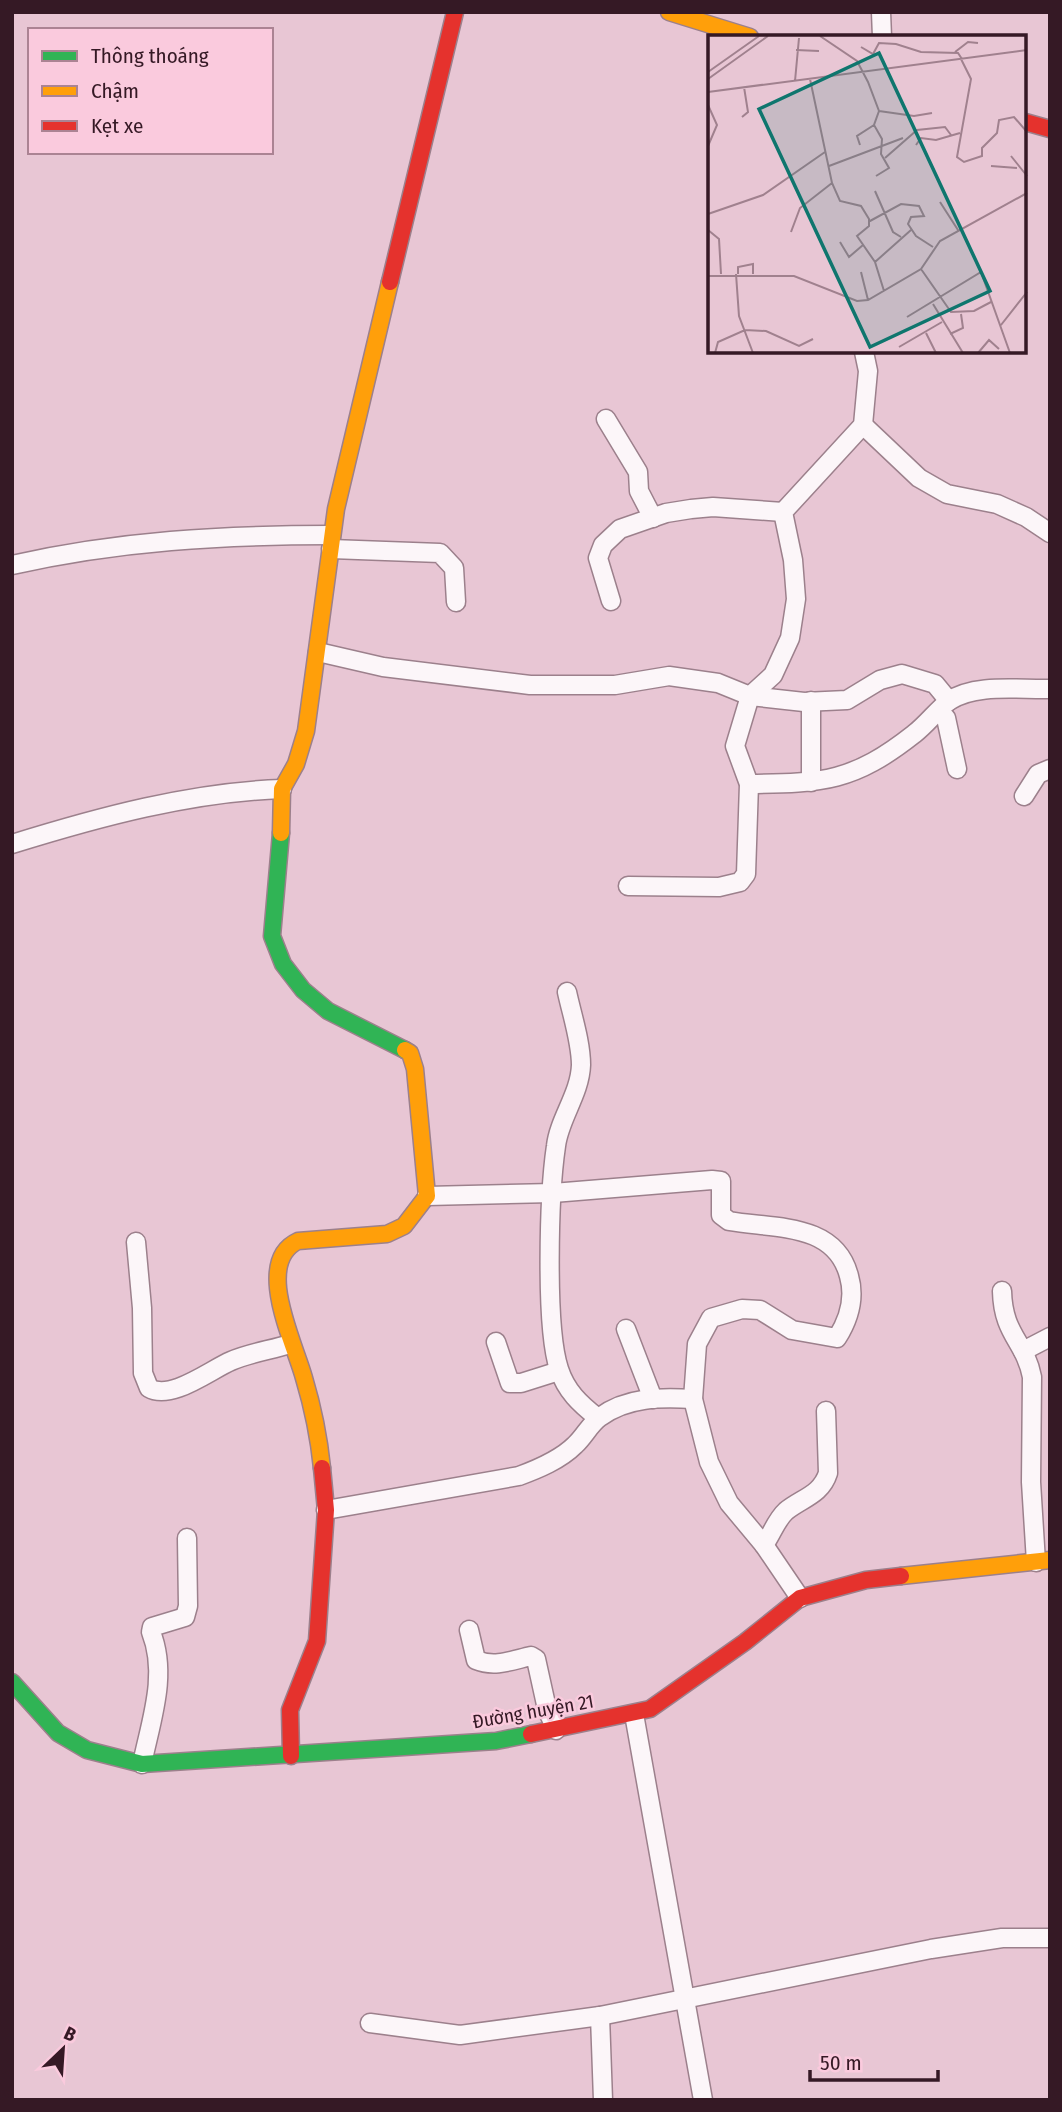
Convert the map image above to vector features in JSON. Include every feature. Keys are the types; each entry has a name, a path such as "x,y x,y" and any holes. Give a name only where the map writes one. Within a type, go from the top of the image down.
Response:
{"street":[{"path":"291,1756 290,1710 317,1641 326,1510 319,1438 304,1377 290,1345 280,1307 278,1273 281,1252 286,1246 310,1240 387,1234 409,1222 427,1196 424,1133 413,1059 401,1047 354,1026 325,1007 285,968 274,947 272,936 280,867 282,789 302,748 318,652 331,542 396,249 454,12"},
{"path":"669,12 744,35"},
{"path":"881,12 882,35"},
{"path":"1027,123 1050,129"},
{"path":"783,512 863,425 867,371 864,354"},
{"path":"606,419 638,472 639,491 653,518"},
{"path":"863,425 919,478 947,494 997,504 1026,517 1050,533"},
{"path":"611,601 598,558 603,545 620,529 666,513 713,507 783,512"},
{"path":"628,886 719,887 740,882 748,863 749,784 735,746 750,696 773,675 790,638 796,599 791,546 783,512"},
{"path":"12,565 68,552 197,537 331,542 440,553 454,568 456,602"},
{"path":"318,652 383,667 530,685 615,685 669,676 718,683 750,696 811,701 847,700 880,680 902,674 934,684 944,706 957,769"},
{"path":"749,784 811,782 847,776 889,754 944,706 976,691 1050,689"},
{"path":"811,701 811,782"},
{"path":"1024,796 1038,774 1050,769"},
{"path":"12,845 163,804 225,793 282,789"},
{"path":"567,992 581,1066 573,1100 556,1144 551,1293 555,1354 559,1371 579,1403 598,1418"},
{"path":"427,1196 553,1193 721,1181 720,1215 729,1220 802,1231 821,1237 838,1250 848,1273 852,1300 837,1338 792,1330 772,1321 760,1310 741,1308 710,1318 696,1344 693,1399 709,1462 719,1485 745,1524 764,1545 800,1598"},
{"path":"136,1242 142,1308 143,1373 146,1385 153,1391 170,1390 205,1376 231,1360 290,1345"},
{"path":"1002,1292 1003,1314 1023,1351 1032,1377 1031,1468 1043,1561"},
{"path":"626,1329 653,1399"},
{"path":"1023,1351 1050,1337"},
{"path":"496,1342 510,1382 521,1383 559,1371"},
{"path":"326,1510 519,1476 540,1468 575,1446 598,1418 628,1403 653,1399 693,1399"},
{"path":"764,1545 785,1512 815,1494 825,1482 828,1473 826,1411"},
{"path":"142,1764 160,1680 159,1662 151,1632 152,1627 185,1617 188,1606 187,1538"},
{"name":"Đường huyện 21","path":"12,1682 58,1733 88,1750 142,1764 496,1741 650,1709 745,1642 800,1598 866,1580 1043,1561"},
{"path":"469,1630 476,1660 485,1664 510,1662 531,1656 536,1659 547,1709 556,1730"},
{"path":"634,1714 703,2100"},
{"path":"370,2023 460,2035 600,2016 931,1949 1002,1938 1050,1938"},
{"path":"600,2016 603,2100"}],"traffic: fast":[{"path":"281,833 272,936 283,964 303,990 328,1011 405,1050"},
{"path":"12,1682 58,1733 87,1750 142,1764 496,1741 531,1734"}],"traffic: slow":[{"path":"669,12 744,35"},
{"path":"281,833 282,789 296,764 306,731 336,509 390,282"},
{"path":"322,1468 310,1400 281,1305 279,1266 285,1252 298,1241 387,1234 404,1226 427,1196 415,1069 410,1053 405,1050"},
{"path":"901,1576 1050,1560"}],"traffic: jam":[{"path":"390,282 455,12"},
{"path":"1027,123 1050,129"},
{"path":"291,1756 290,1710 317,1641 326,1510 322,1468"},
{"path":"531,1734 650,1709 745,1642 800,1598 866,1580 901,1576"}]}
